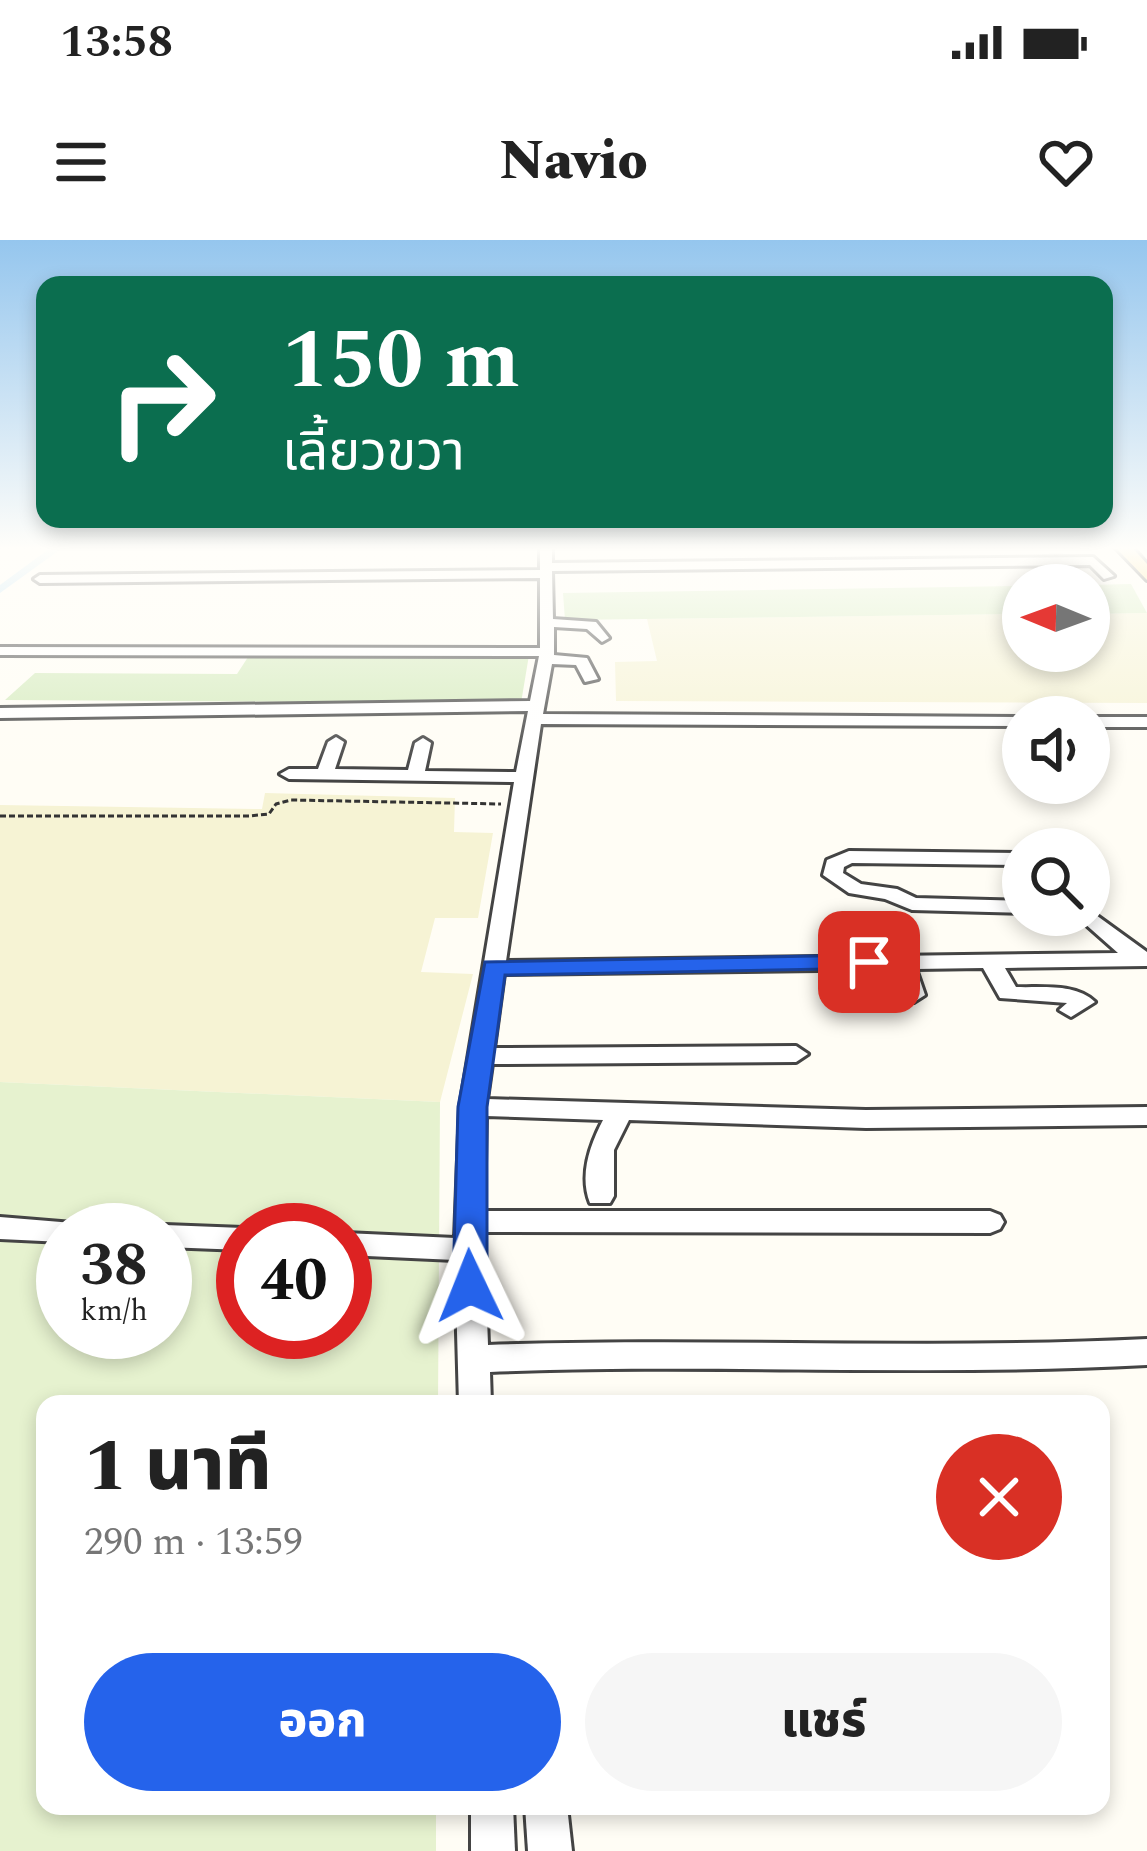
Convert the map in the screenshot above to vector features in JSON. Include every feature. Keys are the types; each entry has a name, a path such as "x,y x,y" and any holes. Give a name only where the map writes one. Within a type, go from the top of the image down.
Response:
{"street":[{"path":"475,1395 469,1236 472,1107 518,805 549,623 591,625 602,638"},
{"path":"0,651 547,656 582,662 590,680"},
{"path":"0,713 537,712 1002,721"},
{"path":"1110,722 1147,722"},
{"path":"325,775 337,742"},
{"path":"415,776 424,743"},
{"path":"290,774 524,777"},
{"path":"1002,859 849,857 834,864 833,874 856,889 890,892 912,904 1002,906"},
{"path":"1110,934 1143,959"},
{"path":"494,968 1143,959"},
{"path":"990,961 1008,993 1054,1005"},
{"path":"903,962 914,995"},
{"path":"478,1055 796,1054"},
{"path":"472,1107 866,1119 1147,1116"},
{"path":"600,1196 601,1150 620,1112"},
{"path":"858,1147 866,1119"},
{"path":"372,1242 990,1222"},
{"path":"0,1228 36,1230"},
{"path":"473,1359 696,1351 1014,1360 1147,1352"},
{"path":"491,1815 493,1851"},
{"path":"547,1815 550,1851"}],"path":[{"path":"0,817 12,812 249,816 269,814 276,804 291,800 518,805"}],"shaded area":[{"path":"648,621 1002,621 1002,672 1110,672 1110,621 1147,621 1147,703 1110,703 1110,696 1002,696 1002,702 616,701 615,662 657,661"},
{"path":"265,793 455,798 454,832 493,833 478,918 435,918 421,972 473,974 440,1102 0,1082 0,805 262,809"}],"green space":[{"path":"250,654 529,655 521,703 5,700 35,673 237,674"},
{"path":"0,1082 440,1102 438,1395 36,1395 36,1815 436,1815 436,1851 0,1851"}],"route":[{"path":"470,1286 472,1107 494,968 869,962"}]}
